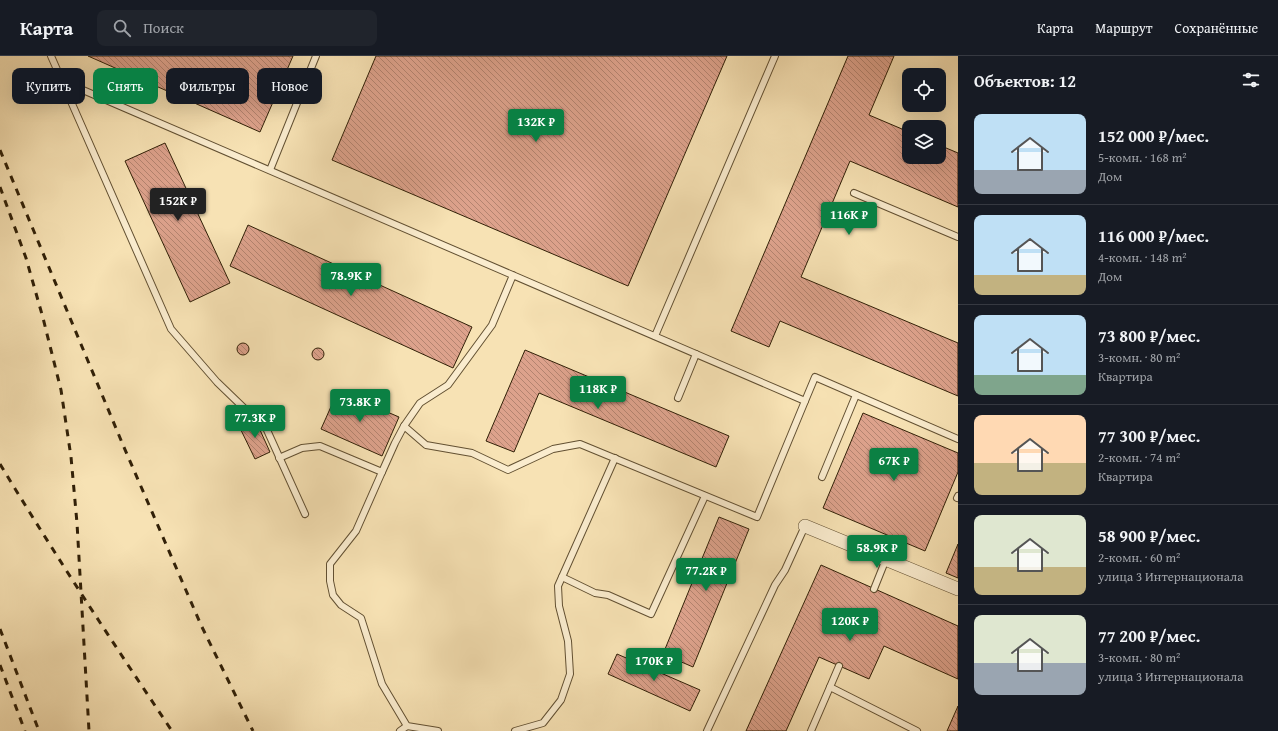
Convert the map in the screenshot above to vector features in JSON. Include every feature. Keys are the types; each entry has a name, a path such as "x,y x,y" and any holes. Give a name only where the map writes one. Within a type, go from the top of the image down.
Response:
{"street":[{"path":"805,526 958,589"}],"lane":[{"path":"51,56 56,68"},
{"path":"270,170 316,56"},
{"path":"655,336 775,56"},
{"path":"85,91 805,401"},
{"path":"72,104 171,329 217,382 246,410 262,419 305,514"},
{"path":"854,193 958,237"},
{"path":"407,726 382,684 361,618 341,605 333,595 330,581 330,564 356,531 404,426 420,403 448,385 492,325 513,275"},
{"path":"678,398 696,354"},
{"path":"404,426 426,445 472,453 508,470 553,449 580,444 757,517 815,377 958,439"},
{"path":"822,477 856,395"},
{"path":"279,458 302,448 320,446 382,472"},
{"path":"515,731 543,723 561,700 570,674 568,641 559,606 558,586 615,458"},
{"path":"562,577 595,593 608,595 652,614 705,496"},
{"path":"707,731 775,585 785,570 805,526"},
{"path":"874,589 886,559"},
{"path":"811,731 839,666"},
{"path":"830,687 917,731"},
{"path":"400,731 407,726 437,731"}],"building":[{"path":"88,56 293,56 288,68 257,68 257,104 272,104 260,132 197,104 249,104 249,68 166,68 166,90 158,87 158,68 115,68"},
{"path":"376,56 727,56 628,286 332,160"},
{"path":"848,56 894,56 869,115 902,129 902,164 946,164 946,148 958,153 958,207 850,161 801,277 958,343 958,396 780,321 769,347 731,331"},
{"path":"165,143 230,283 190,302 125,161"},
{"path":"248,225 472,327 453,368 230,266"},
{"path":"241,343 245,343 249,349 245,355 241,355 237,351 237,347"},
{"path":"316,348 320,348 324,354 320,360 316,360 312,356 312,352"},
{"path":"525,350 729,436 716,467 539,393 514,452 486,441"},
{"path":"338,391 399,417 382,456 321,429"},
{"path":"863,413 958,453 958,472 925,551 823,508"},
{"path":"255,419 270,452 255,459 239,426"},
{"path":"719,517 749,529 693,667 663,654"},
{"path":"958,544 958,578 946,573"},
{"path":"821,565 958,626 958,679 884,646 869,679 819,657 786,731 746,731"},
{"path":"617,654 700,690 690,711 608,674"},
{"path":"958,706 958,731 947,731"}],"railway":[{"path":"0,150 123,445 201,625 253,731"},
{"path":"0,187 26,258 61,390 71,457 77,523 89,731"},
{"path":"0,464 84,599 172,731"},
{"path":"0,629 39,731"},
{"path":"0,665 25,731"}]}
